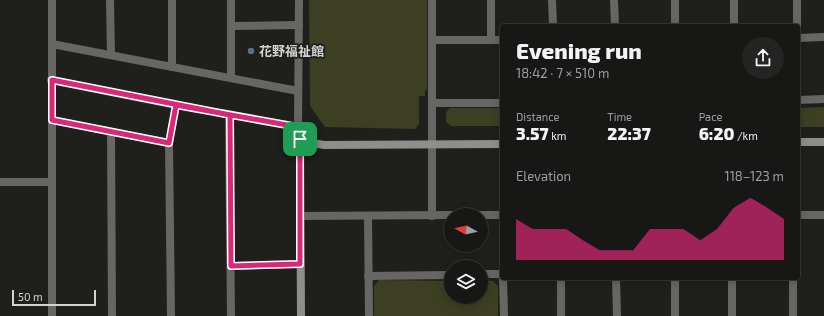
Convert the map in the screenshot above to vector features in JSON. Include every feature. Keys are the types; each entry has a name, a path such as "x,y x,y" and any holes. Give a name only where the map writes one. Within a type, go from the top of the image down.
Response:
{"street":[{"path":"52,0 52,316"},
{"path":"110,0 111,55"},
{"path":"172,0 172,67"},
{"path":"231,0 231,78"},
{"path":"299,0 298,127 300,139 301,316"},
{"path":"432,0 432,216"},
{"path":"491,0 491,40"},
{"path":"552,0 553,24"},
{"path":"614,0 615,24"},
{"path":"675,0 675,24"},
{"path":"734,0 734,24"},
{"path":"797,0 797,24"},
{"path":"231,26 299,25"},
{"path":"800,38 824,37"},
{"path":"432,40 500,40"},
{"path":"52,44 298,91"},
{"path":"52,80 176,105 298,127"},
{"path":"800,100 824,99"},
{"path":"432,103 500,103"},
{"path":"172,316 169,143 176,105"},
{"path":"230,115 230,316"},
{"path":"52,120 169,143"},
{"path":"111,132 112,316"},
{"path":"300,139 324,145 500,144"},
{"path":"800,142 824,142"},
{"path":"0,182 52,182"},
{"path":"488,215 500,215"},
{"path":"800,215 824,215"},
{"path":"300,216 444,216"},
{"path":"368,216 369,316"},
{"path":"231,266 300,264"},
{"path":"488,274 500,274"},
{"path":"368,276 444,275"},
{"path":"503,280 504,316"},
{"path":"561,280 561,316"},
{"path":"616,280 617,316"},
{"path":"675,280 675,316"},
{"path":"732,280 732,316"},
{"path":"793,280 793,316"}],"green space":[{"path":"309,0 427,0 427,89 425,91 425,96 419,96 419,124 415,129 325,127 310,106"},
{"path":"824,107 824,127 800,127 800,108"},
{"path":"450,108 500,108 500,126 451,126 446,122 446,112"},
{"path":"379,280 444,281 444,304 488,304 488,281 493,281 498,286 498,316 374,316 374,286"}],"place":[{"name":"花野福祉館","path":"251,51"}],"route":[{"path":"300,139 298,127 176,105 169,143 52,120 52,80 176,105 230,115 231,266 300,264 300,139"}]}
